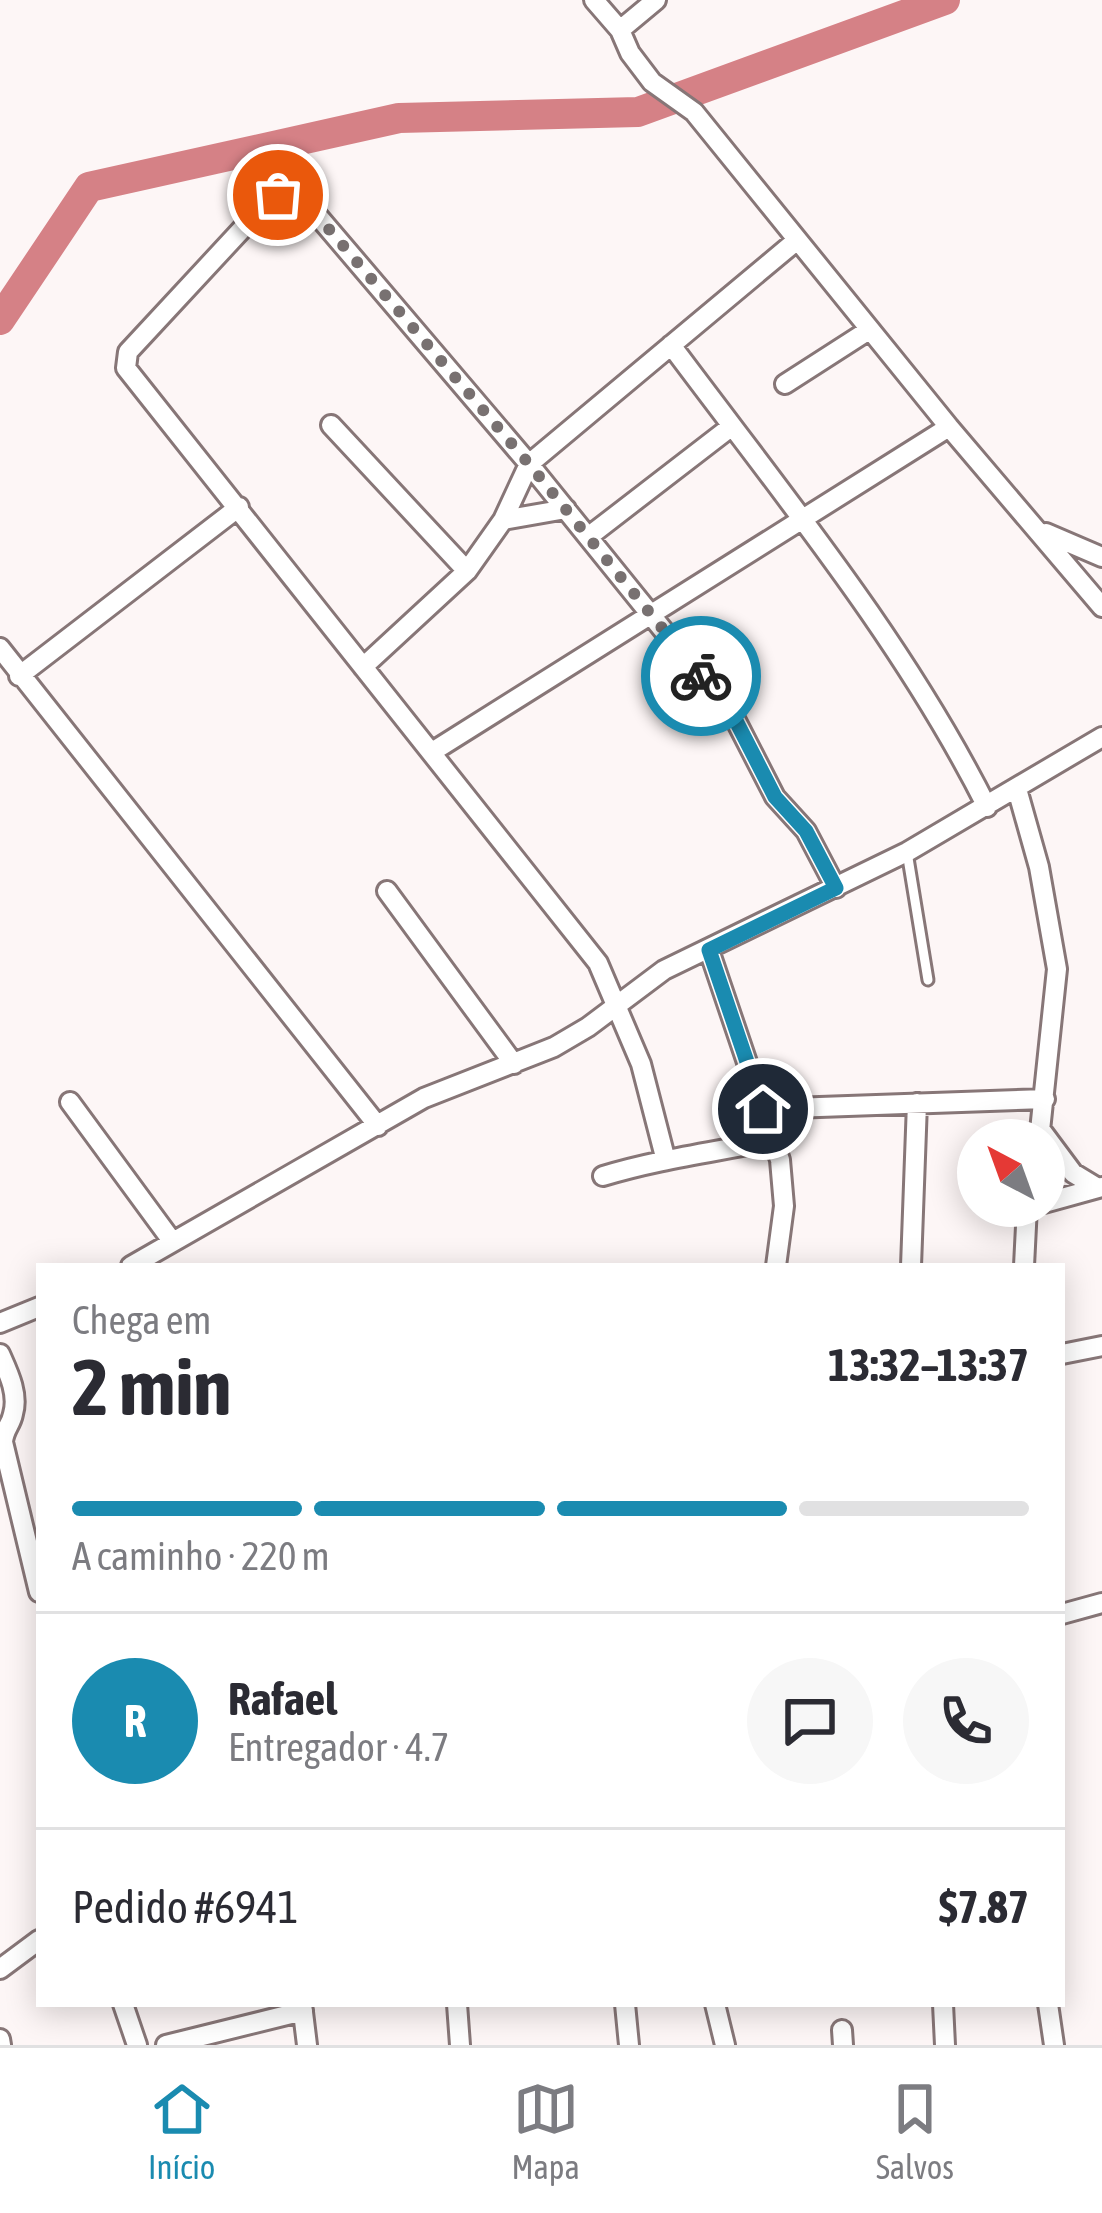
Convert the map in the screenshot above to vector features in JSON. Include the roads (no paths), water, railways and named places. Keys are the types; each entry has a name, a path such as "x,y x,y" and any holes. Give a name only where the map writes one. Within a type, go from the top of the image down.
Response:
{"street":[{"path":"594,0 620,30 640,68 694,112 1102,608"},
{"path":"620,30 656,0"},
{"path":"665,1157 641,1064 598,963 136,382 125,361 143,335 278,195 296,197 311,208 650,612 735,719 775,797 806,831 836,888"},
{"path":"363,667 467,571 503,520 529,464 796,241"},
{"path":"785,385 869,329"},
{"path":"671,345 897,654 958,749 987,807"},
{"path":"331,425 467,571"},
{"path":"588,536 732,426"},
{"path":"431,752 949,427"},
{"path":"20,676 239,507"},
{"path":"503,520 566,509"},
{"path":"1036,528 1102,557"},
{"path":"0,648 378,1126"},
{"path":"135,1263 424,1098 514,1064 589,1027 664,970 907,852 1102,736"},
{"path":"1017,789 1039,867 1058,970 1042,1119"},
{"path":"387,891 514,1064"},
{"path":"709,950 780,1160 784,1206 776,1263"},
{"path":"763,1109 1045,1099"},
{"path":"70,1102 172,1241"},
{"path":"911,1263 917,1103"},
{"path":"604,1176 665,1157 773,1140"},
{"path":"1065,1163 1099,1187"},
{"path":"1065,1197 1099,1187"},
{"path":"1024,1263 1030,1227"},
{"path":"0,1323 36,1308"},
{"path":"1065,1353 1102,1346"},
{"path":"0,1354 14,1396 13,1416 3,1442 36,1580"},
{"path":"1065,1613 1102,1603"},
{"path":"0,1969 36,1942"},
{"path":"124,2007 137,2045"},
{"path":"166,2045 302,2007 307,2045"},
{"path":"458,2007 460,2045"},
{"path":"625,2007 629,2045"},
{"path":"716,2007 725,2045"},
{"path":"943,2007 945,2045"},
{"path":"1048,2007 1054,2045"}],"lane":[{"path":"907,852 928,980"}],"waterway":[{"path":"0,320 89,187 399,118 638,112 945,0"}]}
